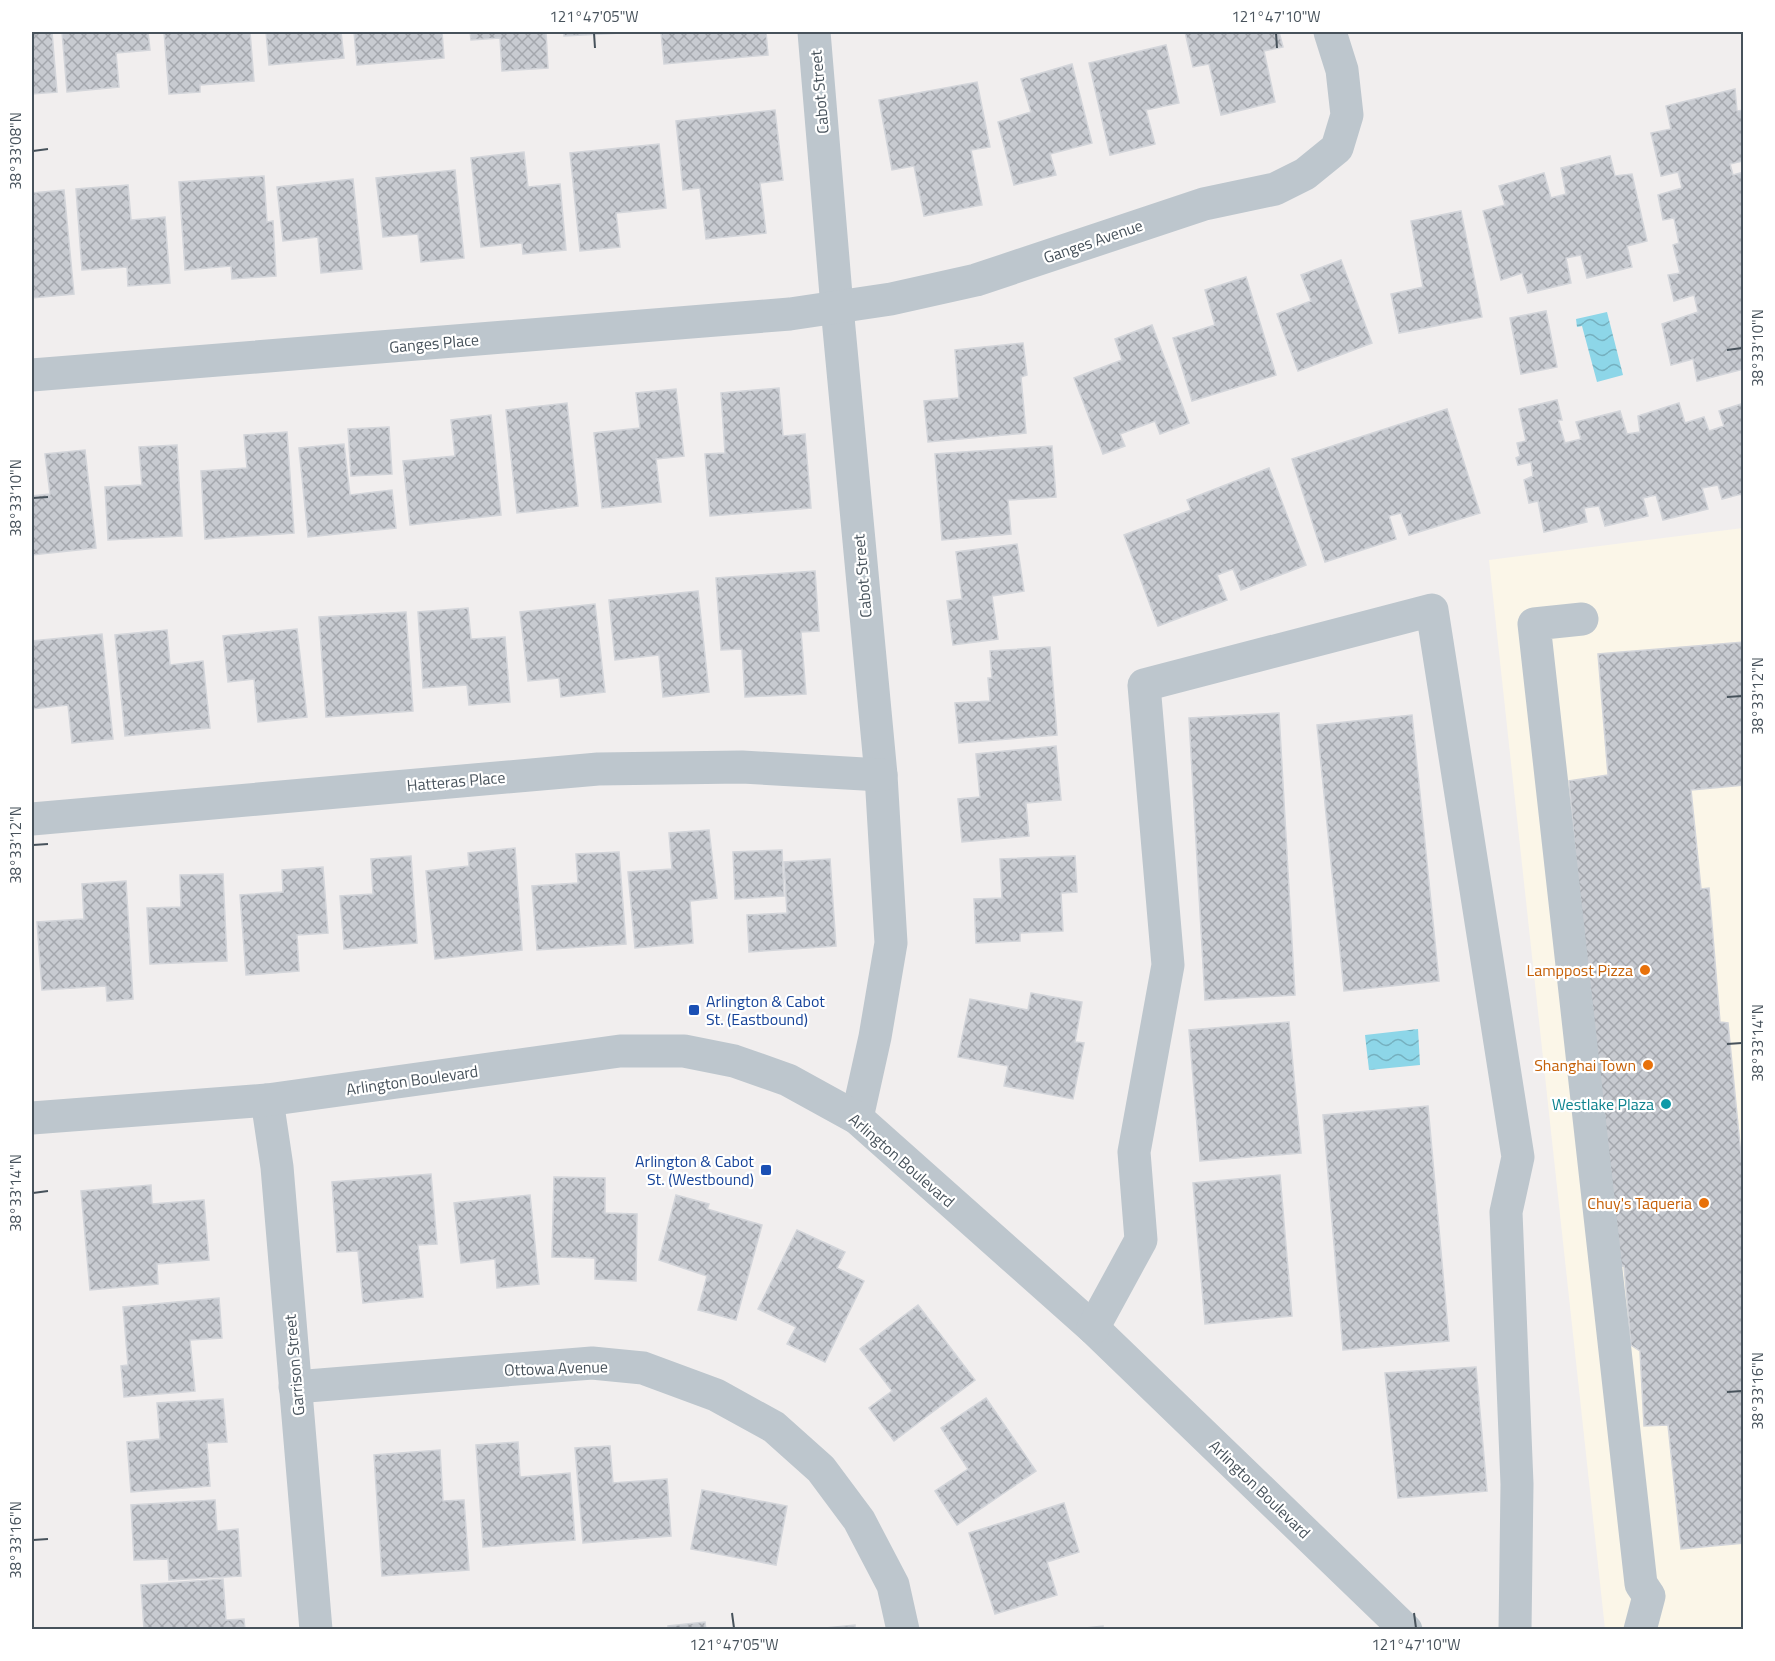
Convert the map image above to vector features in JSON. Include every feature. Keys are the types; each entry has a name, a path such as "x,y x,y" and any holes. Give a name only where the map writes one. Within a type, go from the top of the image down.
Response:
{"street":[{"name":"Cabot Street","path":"814,32 881,775 891,943 875,1037 857,1118"},
{"name":"Ganges Avenue","path":"837,307 976,280 1204,204 1275,189 1305,174 1337,148 1347,116 1342,70 1329,32"},
{"name":"Ganges Place","path":"32,375 790,314 837,307"},
{"path":"1093,1328 1142,1240 1134,1152 1168,965 1144,685 1432,610 1518,1157 1506,1212 1517,1484 1515,1629"},
{"path":"1582,619 1534,624 1641,1584 1649,1596 1640,1629"},
{"name":"Hatteras Place","path":"32,819 598,769 742,767 881,775"},
{"name":"Arlington Boulevard","path":"32,1118 267,1100 620,1051 684,1051 735,1061 788,1080 857,1118 1093,1328 1406,1629"},
{"name":"Garrison Street","path":"267,1100 277,1167 316,1629"},
{"name":"Ottowa Avenue","path":"296,1387 591,1363 643,1368 716,1395 774,1427 821,1469 859,1520 893,1585 903,1629"}],"shaded area":[{"path":"1743,528 1743,1629 1605,1629 1489,560"}],"water":[{"path":"1607,312 1623,375 1597,382 1582,326 1577,327 1576,319"},
{"path":"1418,1029 1420,1065 1369,1070 1365,1035"}],"building":[{"path":"32,32 52,32 57,92 32,94"},
{"path":"62,32 148,32 150,50 116,53 119,87 67,92"},
{"path":"164,32 250,32 254,81 200,85 200,92 169,94"},
{"path":"266,32 341,32 344,58 269,65"},
{"path":"354,32 442,32 444,58 357,65"},
{"path":"470,32 546,32 548,68 502,71 500,38 471,40"},
{"path":"564,32 641,32 564,36"},
{"path":"661,32 766,32 768,55 664,64"},
{"path":"1185,32 1279,32 1283,47 1264,51 1275,102 1221,115 1209,64 1193,67"},
{"path":"1166,45 1179,103 1146,110 1155,144 1110,155 1089,63"},
{"path":"1072,64 1092,143 1050,154 1056,175 1014,185 998,122 1031,112 1021,79"},
{"path":"977,82 990,147 971,150 982,205 924,216 914,166 892,170 879,100"},
{"path":"1735,89 1737,111 1744,110 1743,161 1730,164 1733,175 1744,172 1744,369 1697,381 1693,359 1671,365 1662,324 1698,312 1694,295 1674,301 1668,275 1680,273 1673,245 1679,243 1674,218 1663,220 1658,195 1682,188 1678,172 1661,176 1651,133 1671,129 1666,106"},
{"path":"775,110 783,180 760,183 766,233 706,239 700,188 683,190 676,121"},
{"path":"659,144 666,208 616,213 620,247 580,251 570,153"},
{"path":"524,152 528,187 560,184 566,250 523,254 522,243 481,247 471,158"},
{"path":"1610,156 1615,176 1632,174 1647,241 1627,246 1632,267 1587,278 1581,255 1566,258 1571,283 1528,293 1522,273 1501,280 1483,211 1505,205 1499,186 1544,173 1551,198 1566,194 1561,168"},
{"path":"455,170 464,258 421,262 418,234 383,237 376,178"},
{"path":"264,176 267,222 273,221 276,276 232,279 231,266 185,270 179,182"},
{"path":"353,179 362,269 321,273 318,237 283,241 277,187"},
{"path":"128,185 131,220 165,217 170,283 128,286 127,267 82,270 76,189"},
{"path":"64,190 74,294 32,298 32,193"},
{"path":"1461,211 1482,317 1399,333 1391,294 1423,287 1411,221"},
{"path":"1341,260 1372,343 1298,371 1277,314 1311,301 1301,275"},
{"path":"1246,277 1276,375 1192,401 1173,338 1215,325 1205,290"},
{"path":"1546,311 1557,367 1521,374 1510,318"},
{"path":"1152,325 1189,423 1160,434 1155,421 1120,434 1125,446 1103,454 1074,378 1122,360 1115,339"},
{"path":"1023,343 1027,375 1021,377 1026,433 928,442 924,401 959,398 955,350"},
{"path":"779,388 783,436 805,434 811,508 710,516 705,454 725,453 721,393"},
{"path":"676,389 684,456 656,459 661,502 602,508 594,433 640,428 636,393"},
{"path":"1557,400 1562,420 1558,420 1565,443 1581,439 1576,422 1620,411 1627,434 1640,432 1638,416 1679,403 1685,423 1704,417 1709,431 1724,426 1719,411 1744,403 1744,504 1741,494 1722,499 1718,485 1702,488 1708,509 1663,520 1656,495 1643,498 1648,516 1605,526 1599,506 1584,508 1587,522 1544,532 1538,501 1529,503 1524,480 1533,476 1531,462 1518,465 1516,458 1520,456 1517,443 1526,441 1519,409"},
{"path":"567,403 578,506 517,513 506,410"},
{"path":"1447,409 1480,513 1409,535 1401,513 1389,516 1396,539 1325,562 1292,459"},
{"path":"491,415 501,515 410,525 403,461 455,456 451,420"},
{"path":"389,427 392,474 351,476 348,429"},
{"path":"287,432 294,533 205,539 201,471 247,468 244,435"},
{"path":"344,444 350,495 392,490 396,528 308,537 299,448"},
{"path":"177,445 182,536 108,540 105,487 142,485 139,447"},
{"path":"1052,446 1056,497 1008,500 1011,534 942,540 935,454"},
{"path":"85,450 96,548 32,555 32,496 50,494 45,454"},
{"path":"1269,468 1306,565 1241,590 1233,569 1217,575 1227,600 1158,626 1124,535 1191,510 1187,500"},
{"path":"1017,544 1024,591 992,596 998,639 953,645 947,601 962,599 956,552"},
{"path":"815,571 819,631 801,632 806,694 745,697 742,649 721,650 716,578"},
{"path":"698,591 709,692 663,697 659,655 615,660 609,600"},
{"path":"595,604 605,692 561,697 559,678 528,681 520,612"},
{"path":"468,608 471,639 505,637 510,702 469,705 467,685 423,688 418,612"},
{"path":"406,612 413,711 326,717 319,617"},
{"path":"297,629 307,717 258,722 254,679 228,682 223,636"},
{"path":"167,630 170,665 203,661 210,728 125,736 115,635"},
{"path":"102,634 113,739 72,743 68,705 32,709 32,641"},
{"name":"Westlake Plaza","path":"1744,642 1744,785 1691,790 1701,889 1709,888 1720,1022 1728,1023 1744,1186 1744,1543 1681,1549 1668,1425 1644,1426 1640,1351 1631,1345 1624,1266 1611,1267 1569,781 1608,775 1598,654"},
{"path":"1050,647 1057,735 959,743 955,703 990,701 988,678 992,678 990,651"},
{"path":"1279,713 1295,995 1205,1000 1189,718"},
{"path":"1412,715 1439,981 1344,991 1317,725"},
{"path":"1056,746 1061,800 1026,803 1029,836 962,842 958,799 980,797 976,754"},
{"path":"709,830 717,898 690,901 693,943 635,948 628,872 672,869 669,833"},
{"path":"515,848 522,950 435,959 426,871 469,866 468,853"},
{"path":"782,850 784,896 735,899 733,852"},
{"path":"619,852 626,944 537,950 532,886 578,883 576,854"},
{"path":"411,856 417,943 344,949 340,896 373,894 371,859"},
{"path":"1075,856 1077,892 1061,893 1063,931 1020,933 1020,941 976,943 974,899 1002,898 1000,859"},
{"path":"830,859 836,946 749,952 747,915 787,913 784,862"},
{"path":"323,867 328,933 297,935 299,971 246,975 240,895 283,892 282,870"},
{"path":"223,874 227,961 150,964 147,908 181,907 180,875"},
{"path":"126,881 133,999 107,1001 106,986 42,990 37,922 84,919 82,884"},
{"path":"1031,993 1082,1002 1075,1042 1084,1043 1073,1099 1004,1086 1008,1066 958,1057 970,999 1028,1010"},
{"path":"1289,1022 1301,1153 1200,1161 1189,1030"},
{"path":"1428,1106 1449,1341 1343,1350 1323,1115"},
{"path":"431,1174 437,1244 418,1245 423,1297 363,1303 358,1251 337,1252 332,1182"},
{"path":"1280,1175 1292,1316 1205,1324 1193,1183"},
{"path":"554,1177 605,1178 605,1213 637,1214 636,1281 595,1279 595,1258 552,1257"},
{"path":"151,1185 152,1204 204,1200 209,1260 157,1264 158,1284 90,1290 81,1191"},
{"path":"530,1195 539,1284 497,1288 495,1259 461,1263 454,1203"},
{"path":"676,1195 709,1204 707,1209 762,1225 736,1320 698,1310 707,1276 659,1260"},
{"path":"797,1230 845,1252 837,1268 864,1281 825,1362 787,1344 796,1327 758,1309"},
{"path":"219,1298 222,1338 190,1340 195,1391 124,1397 121,1366 128,1365 123,1307"},
{"path":"918,1305 975,1380 894,1441 869,1408 892,1391 860,1349"},
{"path":"1476,1367 1487,1491 1398,1498 1385,1373"},
{"path":"986,1398 1036,1471 957,1525 935,1491 968,1469 941,1428"},
{"path":"223,1399 227,1442 207,1443 210,1486 131,1492 127,1442 160,1439 157,1403"},
{"path":"518,1442 520,1477 570,1473 575,1540 483,1547 476,1445"},
{"path":"610,1446 613,1483 667,1479 671,1536 583,1543 575,1448"},
{"path":"440,1450 443,1501 464,1500 469,1570 382,1576 374,1455"},
{"path":"702,1490 787,1506 776,1565 691,1549"},
{"path":"215,1500 217,1531 238,1529 241,1576 169,1580 168,1559 134,1560 131,1505"},
{"path":"1064,1503 1079,1552 1047,1562 1057,1595 995,1614 969,1533"},
{"path":"223,1579 226,1620 244,1619 245,1630 144,1630 141,1585"},
{"path":"705,1622 706,1630 668,1630 668,1626"},
{"path":"855,1625 855,1630 805,1630"},
{"path":"1103,1626 1103,1630 1067,1630"}],"place":[{"name":"Lamppost Pizza","path":"1645,970"},
{"name":"Arlington & Cabot St. (Eastbound)","path":"694,1010"},
{"name":"Shanghai Town","path":"1648,1065"},
{"name":"Westlake Plaza","path":"1666,1104"},
{"name":"Arlington & Cabot St. (Westbound)","path":"766,1170"},
{"name":"Chuy's Taqueria","path":"1704,1203"}]}
